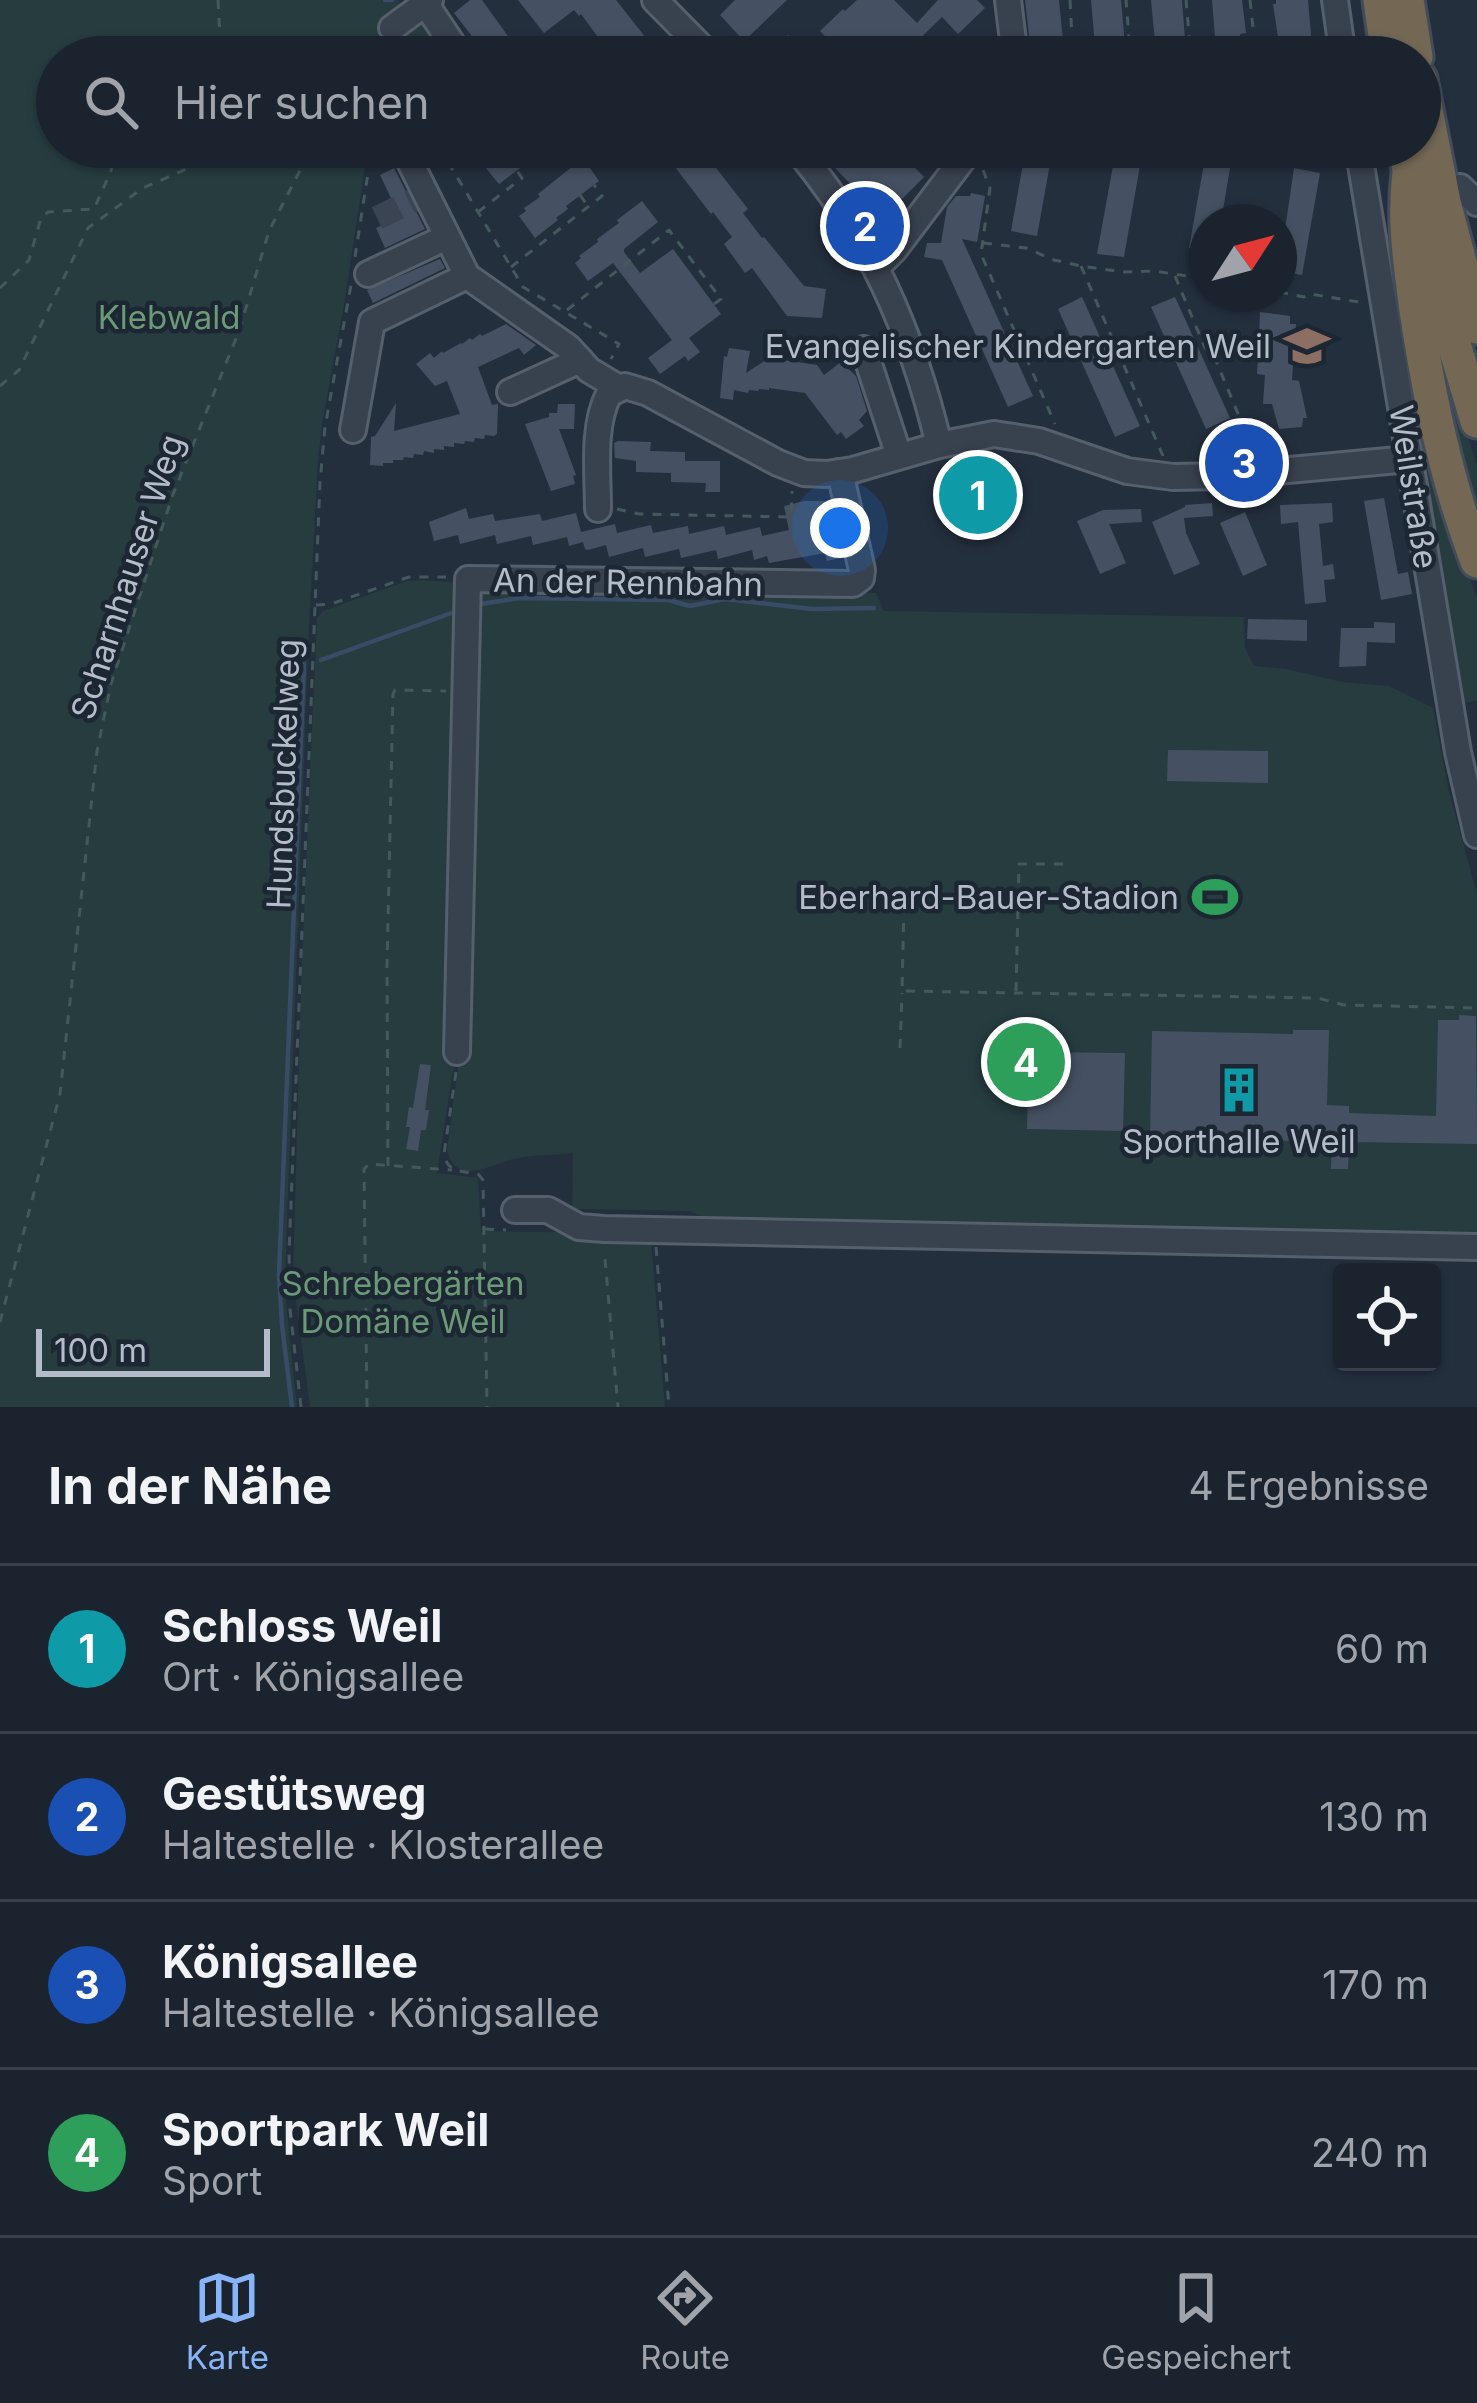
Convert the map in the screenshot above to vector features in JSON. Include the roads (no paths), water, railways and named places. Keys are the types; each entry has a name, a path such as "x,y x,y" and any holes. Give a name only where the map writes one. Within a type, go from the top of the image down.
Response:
{"highway":[{"path":"1380,0 1385,36"},
{"path":"1407,0 1413,36"},
{"path":"1441,130 1469,195 1477,239"},
{"path":"1406,168 1405,216 1420,334 1443,452 1477,561"},
{"path":"1408,168 1477,421"},
{"path":"1437,168 1477,327"}],"street":[{"path":"656,0 691,36"},
{"path":"1008,0 1012,36"},
{"path":"1335,0 1340,36"},
{"path":"384,36 428,2 448,36"},
{"path":"414,168 467,276 568,346 611,383 649,393 794,470 840,472 939,445 1002,434 1039,441 1139,474 1190,478 1409,459"},
{"path":"811,168 877,267 907,338 939,445"},
{"path":"877,267 956,168"},
{"name":"Weilstraße","path":"1361,168 1458,752 1476,829"},
{"path":"358,275 447,237"},
{"path":"353,430 372,322 467,276"},
{"path":"864,349 898,457"},
{"path":"510,392 580,361"},
{"path":"598,509 598,443 611,383"},
{"name":"An der Rennbahn","path":"457,1052 468,579 853,584 862,570 840,472"},
{"path":"515,1210 548,1210 579,1227 655,1230 1477,1247"}],"waterway":[{"path":"385,0 392,0"},
{"path":"474,605 520,598 668,600 690,606 725,599 812,609 874,608"},
{"path":"321,660 457,611"},
{"path":"292,1407 279,1274 304,664"}],"tunnel":[{"path":"377,218 426,194"}],"place":[{"name":"Gestütsweg","path":"865,226"},
{"name":"Evangelischer Kindergarten Weil","path":"1307,346"},
{"name":"Königsallee","path":"1244,463"},
{"name":"Schloss Weil","path":"978,495"},
{"name":"Eberhard-Bauer-Stadion","path":"1215,897"},
{"name":"Sportpark Weil","path":"1026,1062"},
{"name":"Sporthalle Weil","path":"1239,1090"}],"park label":[{"name":"Klebwald","path":"169,317"},
{"name":"Schrebergärten Domäne Weil","path":"403,1302"}]}
